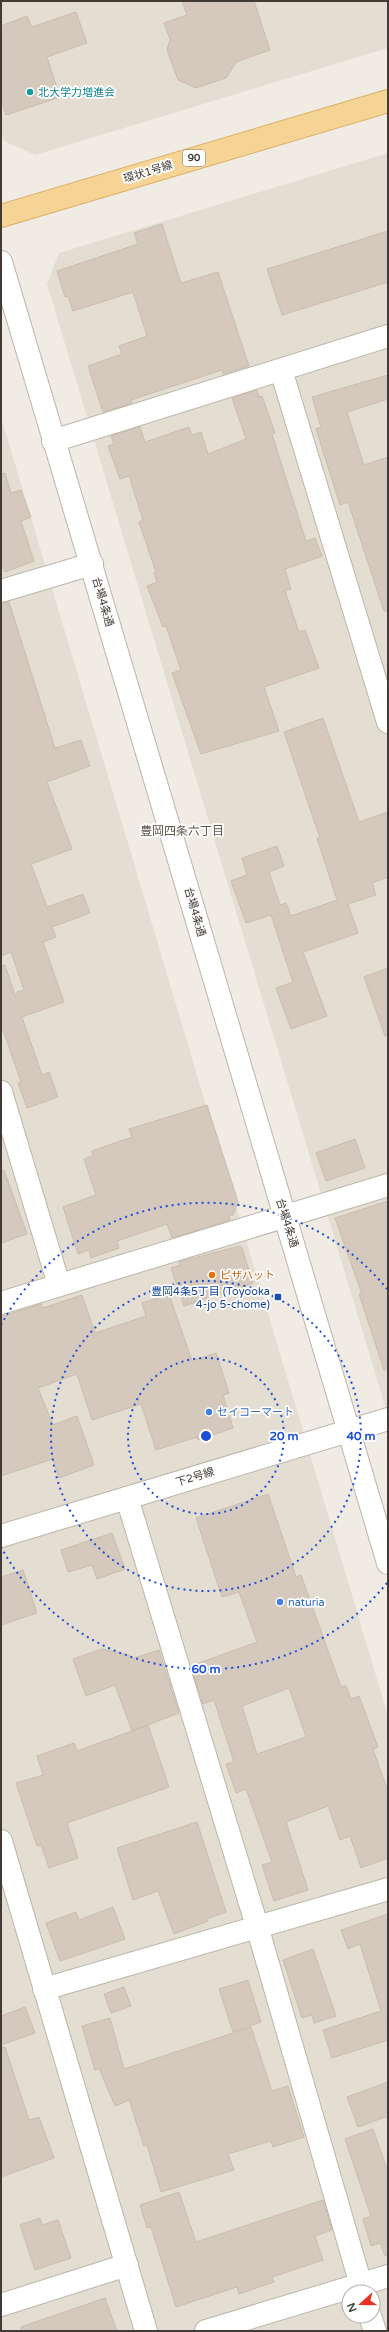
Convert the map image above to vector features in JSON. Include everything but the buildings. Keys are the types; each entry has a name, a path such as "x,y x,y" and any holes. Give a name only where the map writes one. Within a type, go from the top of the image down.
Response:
{"main road":[{"name":"環状1号線","path":"1,216 388,101"}],"street":[{"name":"台場4条通","path":"1,262 53,441 92,564 350,1431 388,1563"},
{"path":"53,441 388,336"},
{"path":"281,370 382,680 388,722"},
{"path":"1,591 92,564"},
{"path":"1,1092 59,1285"},
{"path":"1,1303 388,1185"},
{"name":"下2号線","path":"1,1536 350,1431 388,1418"},
{"path":"127,1498 257,1926 361,2284"},
{"path":"1,1841 146,2331"},
{"path":"44,1989 388,1889"},
{"path":"1,2305 127,2265"},
{"path":"371,2284 388,2276"},
{"path":"206,2331 341,2294"}],"shaded area":[{"path":"1,1 388,1 388,48 35,155 4,141 1,132"},
{"path":"388,153 388,1416 47,284 59,253"},
{"path":"1,417 388,1716 388,2331 1,2331"}],"place":[{"name":"北大学力増進会","path":"30,92"},
{"name":"ピザハット","path":"212,1275"},
{"name":"豊岡4条5丁目 (Toyooka 4-jo 5-chome)","path":"278,1297"},
{"name":"セイコーマート","path":"209,1412"},
{"name":"naturia","path":"280,1602"}],"district":[{"name":"豊岡四条六丁目","path":"182,831"}]}
